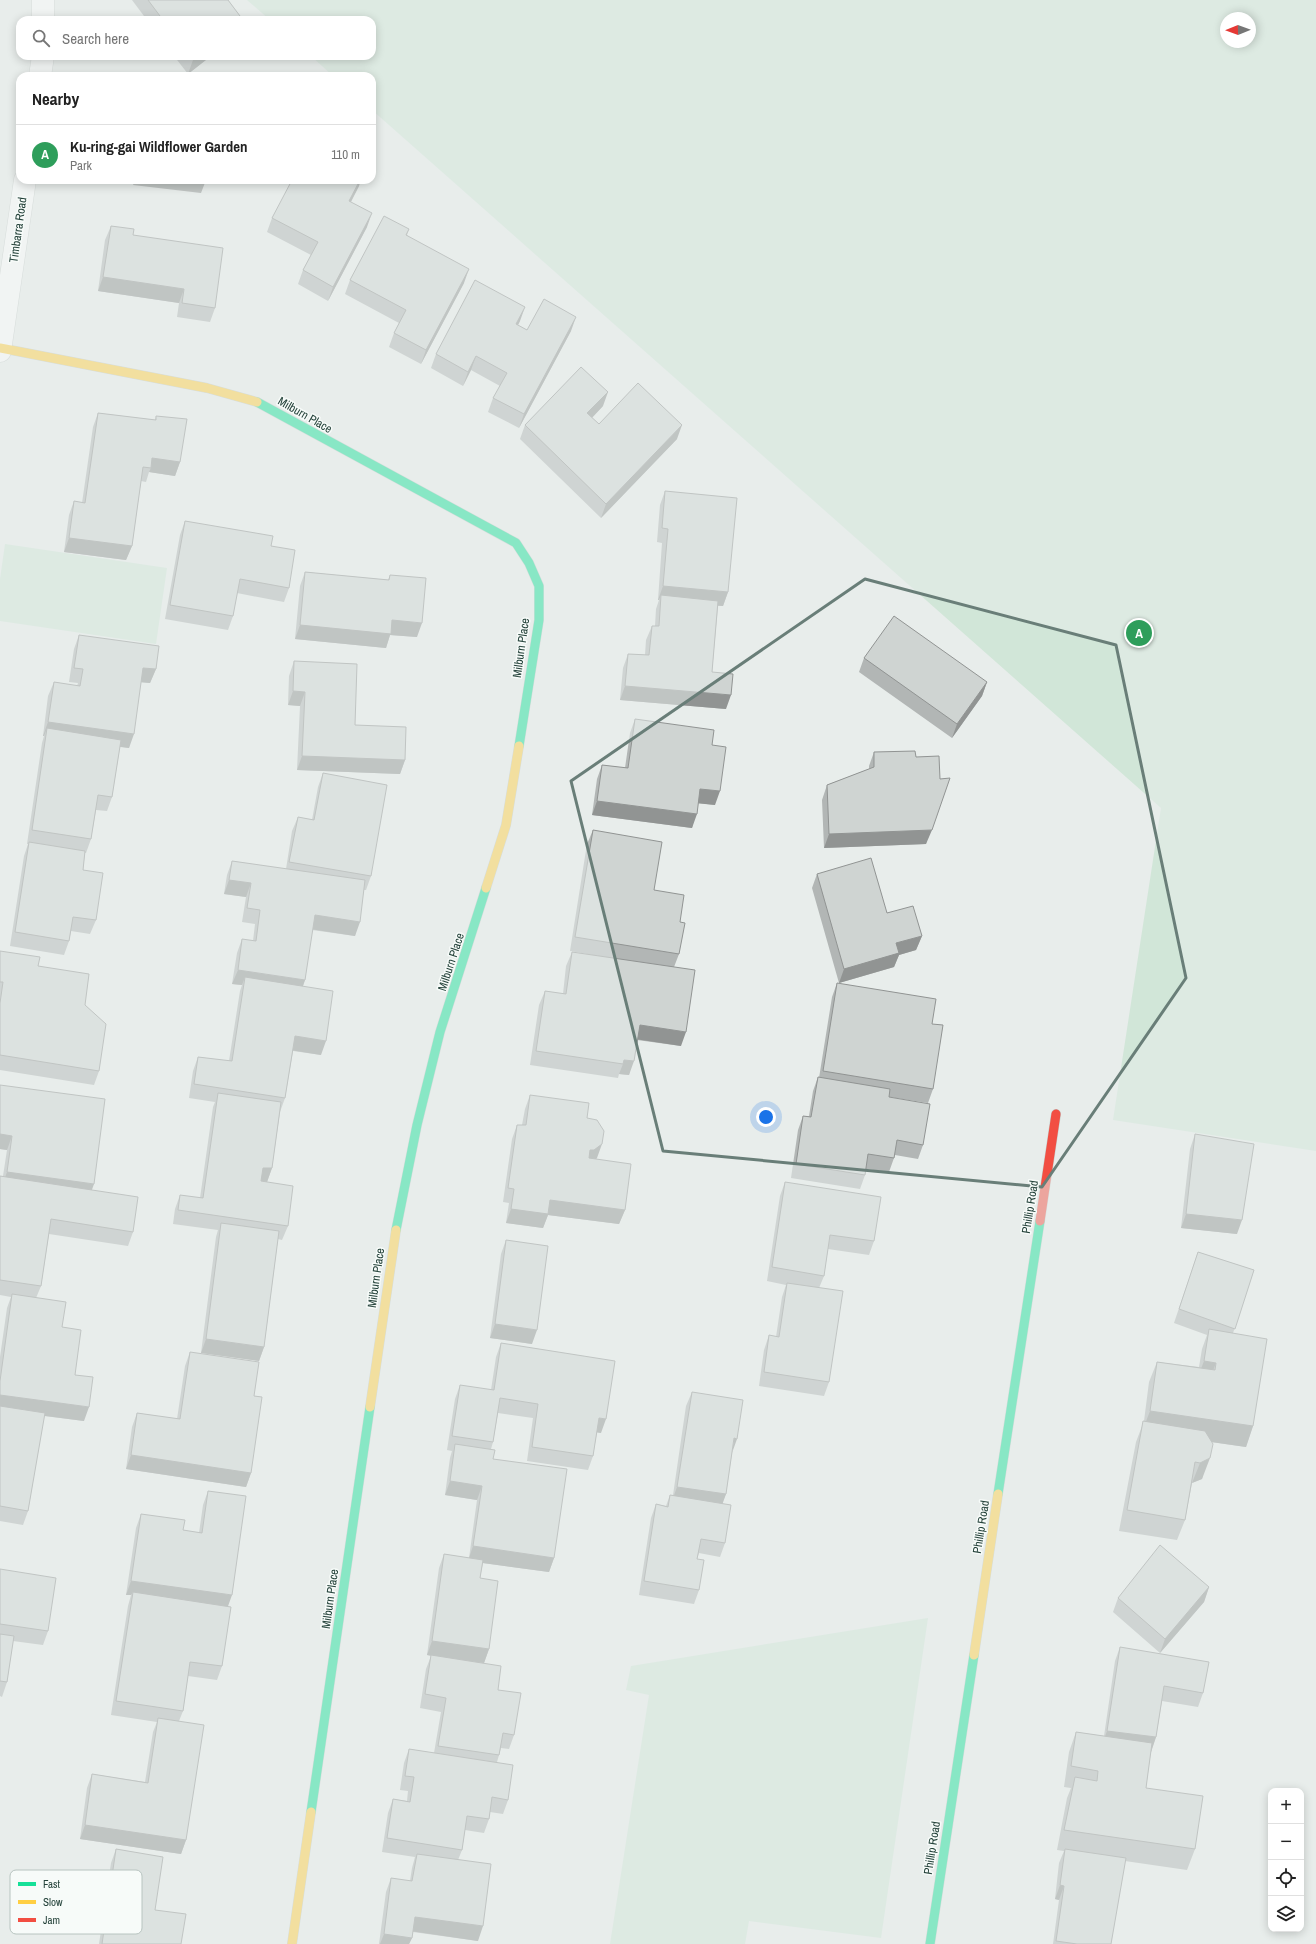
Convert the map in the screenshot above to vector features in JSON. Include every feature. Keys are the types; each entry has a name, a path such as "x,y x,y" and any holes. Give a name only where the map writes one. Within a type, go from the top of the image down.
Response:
{"street":[{"path":"43,0 43,16"},
{"path":"41,72 42,60"},
{"name":"Timbarra Road","path":"0,349 24,184"},
{"name":"Milburn Place","path":"0,349 207,388 258,402 314,434 516,543 529,563 539,586 539,620 506,825 440,1032 417,1125 394,1239 292,1944"},
{"name":"Phillip Road","path":"930,1944 1056,1114"}],"highlighted area":[{"path":"865,579 1116,645 1186,978 1042,1187 663,1151 571,781"}],"green space":[{"path":"247,0 1316,0 1316,1151 1113,1120 1161,808 376,114 376,72 329,72 315,60 376,60 376,16 265,16"},
{"path":"5,544 167,568 156,644 0,621 0,579"},
{"path":"928,1618 881,1938 749,1921 745,1944 610,1944 649,1695 626,1690 631,1666"}],"building":[{"path":"148,0 228,0 240,16 160,16"},
{"path":"290,184 358,184 349,201 372,213 333,287 303,270 318,242 272,218"},
{"path":"384,216 409,229 406,235 469,269 426,350 394,333 406,310 350,280"},
{"path":"111,226 134,229 133,235 223,248 215,308 182,303 184,289 103,277"},
{"path":"475,280 525,307 516,324 527,330 544,299 576,317 524,414 493,398 507,373 476,356 468,372 436,354"},
{"path":"581,367 608,392 587,413 599,424 638,383 682,425 606,504 525,425"},
{"path":"98,413 156,420 156,416 187,419 180,462 152,458 151,468 143,467 132,546 69,538 74,501 85,503"},
{"path":"665,491 737,498 728,592 663,586 668,529 662,528"},
{"path":"185,521 273,536 271,546 295,550 289,588 240,579 233,616 170,605"},
{"path":"305,572 389,580 390,575 426,578 422,623 392,620 391,634 300,625"},
{"path":"661,595 718,601 712,672 733,674 731,695 625,686 628,654 649,655 652,626 659,626"},
{"path":"894,616 987,682 957,724 864,658"},
{"path":"79,635 159,646 156,669 143,668 134,734 48,722 54,682 80,686 83,669 74,668"},
{"path":"294,661 357,664 355,725 406,727 405,760 302,756 305,692 293,691"},
{"path":"635,719 714,730 712,745 726,747 720,791 700,789 697,814 597,801 602,765 628,768"},
{"path":"47,728 121,740 112,797 98,795 91,839 32,830"},
{"path":"915,751 916,757 939,756 940,779 950,778 932,830 829,834 827,785 874,767 874,752"},
{"path":"323,773 387,785 371,876 289,862 298,817 314,820"},
{"path":"593,830 662,842 654,890 684,895 680,922 685,923 679,954 575,937"},
{"path":"29,842 85,851 83,870 103,873 96,920 73,917 69,941 15,932"},
{"path":"871,858 887,913 913,906 922,936 896,943 899,953 844,969 817,874"},
{"path":"232,861 365,880 360,922 315,915 305,980 238,970 242,939 256,941 260,910 247,908 251,883 229,880"},
{"path":"0,951 40,957 38,966 89,974 85,1005 106,1024 99,1071 0,1055 0,1003 3,982 0,982"},
{"path":"572,952 695,970 686,1032 640,1025 634,1061 624,1060 623,1064 536,1051 545,991 566,994"},
{"path":"245,977 333,991 326,1041 295,1036 285,1098 194,1084 198,1057 232,1061"},
{"path":"837,983 936,999 932,1024 943,1025 933,1089 823,1071"},
{"path":"818,1077 890,1089 889,1097 930,1104 923,1145 897,1140 894,1158 868,1154 865,1175 796,1164 803,1116 811,1117"},
{"path":"0,1085 105,1099 94,1184 7,1172 12,1136 0,1134"},
{"path":"218,1093 281,1102 272,1168 263,1168 261,1181 293,1186 288,1226 178,1210 180,1195 203,1198"},
{"path":"530,1095 589,1103 587,1118 597,1120 604,1131 602,1144 594,1150 590,1150 589,1158 631,1164 625,1210 550,1200 548,1214 511,1209 514,1189 508,1188 517,1125 526,1125"},
{"path":"1195,1134 1254,1144 1242,1220 1186,1214"},
{"path":"0,1176 138,1197 133,1232 51,1219 41,1286 0,1280"},
{"path":"785,1182 881,1197 874,1241 830,1235 824,1276 772,1267"},
{"path":"221,1223 279,1231 264,1347 206,1339"},
{"path":"506,1240 548,1246 537,1330 495,1324"},
{"path":"1198,1252 1254,1270 1235,1329 1179,1309"},
{"path":"787,1283 843,1291 829,1382 764,1372 769,1335 779,1337"},
{"path":"12,1294 66,1302 62,1327 81,1330 75,1375 93,1377 89,1407 0,1395 0,1381"},
{"path":"1209,1329 1267,1339 1253,1426 1150,1411 1157,1362 1215,1370 1216,1363 1204,1361"},
{"path":"501,1343 615,1361 606,1419 599,1418 593,1456 532,1447 538,1404 500,1398 493,1442 452,1436 460,1385 494,1390"},
{"path":"190,1352 259,1362 254,1396 262,1397 251,1473 131,1455 137,1413 180,1419"},
{"path":"692,1392 743,1400 737,1439 734,1438 726,1494 677,1487"},
{"path":"0,1406 45,1413 28,1511 0,1506"},
{"path":"1143,1421 1205,1431 1213,1444 1210,1458 1200,1463 1195,1462 1185,1520 1127,1510"},
{"path":"455,1444 495,1450 493,1459 567,1469 554,1558 473,1546 482,1486 450,1481"},
{"path":"208,1491 246,1496 232,1595 131,1581 141,1514 185,1520 183,1530 202,1533"},
{"path":"670,1495 731,1505 725,1543 701,1539 697,1559 704,1560 699,1590 644,1581 656,1504 668,1507"},
{"path":"1160,1545 1209,1587 1165,1639 1118,1598"},
{"path":"444,1554 483,1560 480,1578 498,1581 489,1649 432,1641"},
{"path":"0,1569 56,1578 48,1631 0,1624"},
{"path":"133,1592 231,1607 222,1666 190,1662 183,1711 116,1701"},
{"path":"0,1634 14,1636 7,1682 0,1681"},
{"path":"1120,1647 1209,1662 1203,1693 1164,1686 1156,1737 1107,1731"},
{"path":"431,1655 501,1666 498,1690 521,1693 514,1735 503,1733 499,1755 438,1746 446,1698 425,1694"},
{"path":"158,1718 204,1725 186,1840 85,1825 92,1774 148,1783"},
{"path":"1076,1732 1152,1743 1146,1788 1203,1796 1195,1849 1064,1830 1075,1777 1097,1781 1098,1771 1071,1766"},
{"path":"409,1749 513,1765 508,1800 492,1797 489,1819 467,1816 462,1850 387,1838 393,1799 410,1802 414,1777 405,1776"},
{"path":"116,1849 163,1857 155,1910 186,1914 181,1944 102,1944 103,1934 142,1934 142,1870 113,1870"},
{"path":"1065,1849 1126,1858 1111,1944 1077,1944 1056,1941 1064,1886 1060,1885"},
{"path":"417,1854 491,1864 483,1926 415,1917 412,1938 384,1934 391,1878 412,1881"}],"traffic: fast":[{"path":"257,402 516,543 529,563 539,586 539,620 519,746"},
{"path":"396,1230 417,1125 440,1032 486,888"},
{"path":"998,1494 1040,1221"},
{"path":"311,1812 370,1407"},
{"path":"930,1944 974,1655"}],"traffic: slow":[{"path":"0,348 207,388 257,402"},
{"path":"486,888 506,825 519,746"},
{"path":"370,1407 396,1230"},
{"path":"974,1655 998,1494"},
{"path":"292,1944 311,1812"}],"traffic: jam":[{"path":"1040,1221 1056,1114"}],"place":[{"name":"Ku-ring-gai Wildflower Garden","path":"1139,633"}]}
